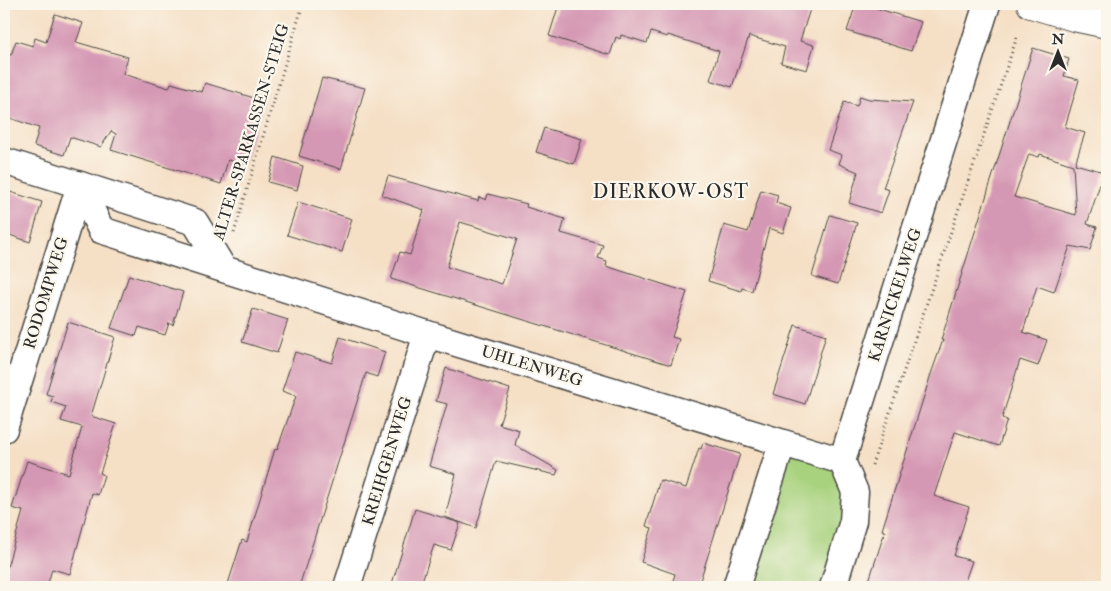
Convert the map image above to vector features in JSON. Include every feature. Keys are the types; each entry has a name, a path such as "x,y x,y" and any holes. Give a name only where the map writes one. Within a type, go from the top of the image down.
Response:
{"street":[{"name":"KARNICKELWEG","path":"842,461 986,4"},
{"path":"1031,4 1074,17 1107,24"},
{"path":"4,161 196,222 223,268"},
{"name":"UHLENWEG","path":"80,185 101,230 427,334 842,461"},
{"name":"RODOMPWEG","path":"4,429 80,185"},
{"name":"KREIHGENWEG","path":"347,587 427,334"},
{"path":"736,587 782,444"},
{"path":"833,587 853,521 855,492 842,461"}],"path":[{"name":"ALTER-SPARKASSEN-STEIG","path":"223,268 303,4"},
{"path":"869,474 1018,34"}],"green space":[{"path":"782,444 842,461 855,492 833,587 736,587"}],"building":[{"path":"559,4 806,4 804,8 810,9 800,41 814,45 807,70 781,63 785,47 749,36 732,87 710,80 719,51 668,35 667,37 651,32 647,43 621,35 620,39 616,37 610,55 549,36"},
{"path":"856,4 863,4 921,22 911,51 847,31"},
{"path":"55,14 83,23 76,42 128,57 123,74 169,88 171,83 202,92 205,83 264,101 244,164 228,160 221,184 111,150 116,134 111,131 101,147 70,137 64,155 34,146 39,128 4,116 4,53 11,55 16,41 33,46 35,38 46,42"},
{"path":"1033,48 1069,59 1064,76 1079,80 1065,127 1085,133 1075,164 1104,172 1087,224 1097,227 1090,250 1070,246 1054,292 1037,286 1023,332 1047,340 1038,366 1020,360 1002,418 1007,420 999,446 955,432 934,496 969,507 954,556 972,561 963,587 867,587 885,531 882,530 943,340 941,340","holes":["1029,154 1039,157 1040,154 1073,165 1076,215 1014,197"]},
{"path":"322,78 365,88 341,169 299,156"},
{"path":"860,96 869,99 913,102 883,188 889,190 881,213 849,203 858,172 839,164 842,155 828,150 844,102 857,106"},
{"path":"544,128 582,139 574,164 536,152"},
{"path":"275,157 303,166 297,190 268,182"},
{"path":"388,176 478,201 479,197 486,200 488,194 527,204 526,207 565,219 561,233 603,245 598,258 607,261 606,266 687,292 672,337 679,339 671,365 391,279 400,252 410,255 424,210 382,195","holes":["460,222 517,239 502,284 447,267"]},
{"path":"4,190 42,202 30,242 4,233"},
{"path":"761,190 778,195 776,203 791,208 783,233 769,228 752,291 742,288 741,291 708,281 724,225 748,232"},
{"path":"298,202 352,219 342,252 287,235"},
{"path":"830,215 857,223 838,284 812,276"},
{"path":"129,275 183,292 173,325 169,323 165,335 139,327 136,336 111,328"},
{"path":"253,309 288,320 277,353 242,342"},
{"path":"68,322 115,337 91,416 116,424 100,473 104,475 98,495 92,493 70,574 52,569 47,587 23,587 4,581 4,578 23,511 12,508 27,461 69,474 82,427 61,421 66,407 51,402 53,396 46,394"},
{"path":"795,325 826,335 805,404 773,394"},
{"path":"340,337 385,352 377,377 366,373 299,587 227,587 242,540 247,542 275,449 277,450 296,396 282,391 295,352 332,363"},
{"path":"446,368 510,389 499,424 519,430 515,445 558,470 556,475 496,461 476,528 445,517 456,474 429,466 447,404 436,401"},
{"path":"703,443 740,454 698,587 671,587 675,574 641,562 652,528 646,526 660,480 686,488 699,448 701,449"},
{"path":"415,509 460,523 451,550 434,545 420,587 391,587"}],"district":[{"name":"DIERKOW-OST","path":"671,192"}]}
